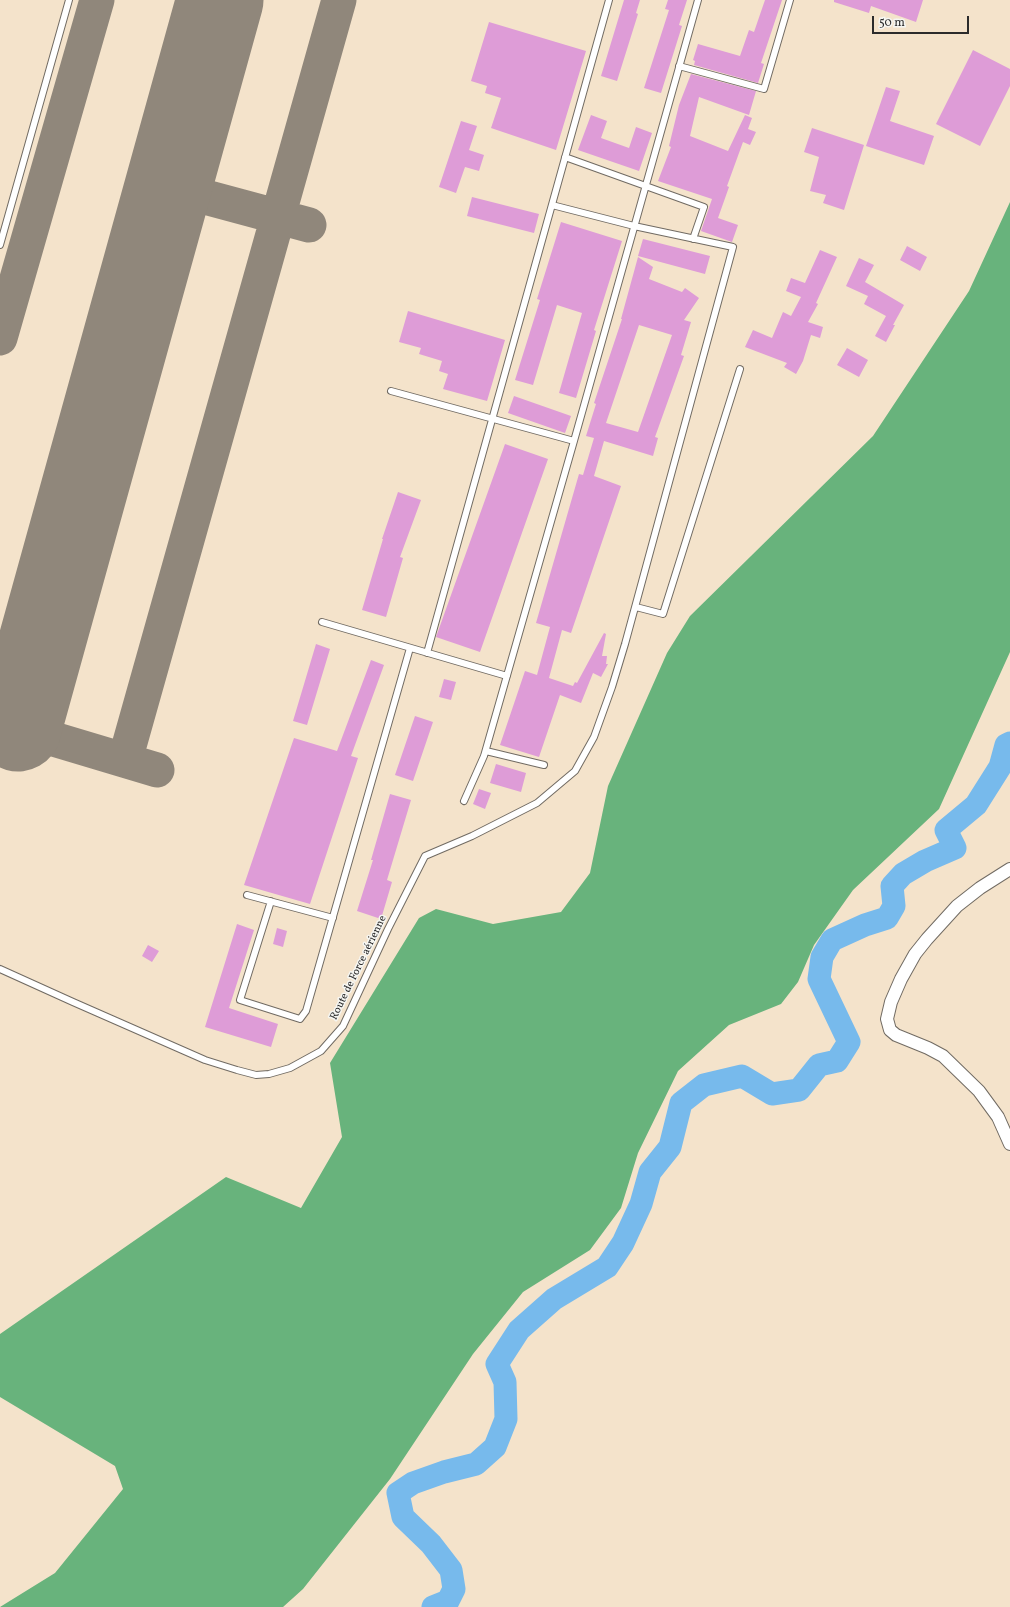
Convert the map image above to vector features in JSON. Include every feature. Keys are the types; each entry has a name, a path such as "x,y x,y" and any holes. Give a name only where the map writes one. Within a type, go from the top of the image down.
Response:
{"street":[{"path":"1010,869 980,888 957,906 927,939 915,954 901,979 891,1002 887,1019 890,1030 896,1035 943,1056 979,1091 998,1117 1010,1144"}],"lane":[{"path":"0,245 69,0"},
{"path":"427,653 609,0"},
{"path":"464,801 486,751 698,0"},
{"path":"679,66 764,89 790,0"},
{"path":"552,205 693,239 704,207 565,157"},
{"name":"Route de Force aérienne","path":"0,968 205,1060 236,1070 256,1075 269,1074 290,1068 321,1051 343,1026 425,856 472,836 537,803 575,771 594,737 612,686 636,606 733,247 693,239"},
{"path":"636,606 664,614 740,369"},
{"path":"391,390 574,441"},
{"path":"322,622 507,676"},
{"path":"271,901 240,1000 300,1019 306,1011 410,648"},
{"path":"486,751 544,765"},
{"path":"247,895 333,918"}],"green space":[{"path":"1010,202 1010,652 939,809 853,890 814,945 798,982 781,1004 729,1025 678,1071 638,1153 621,1208 590,1250 523,1292 473,1354 390,1479 303,1589 283,1607 0,1607 55,1573 123,1489 115,1466 0,1397 0,1334 226,1177 301,1208 342,1137 330,1063 419,918 436,909 493,924 561,912 590,873 608,786 667,653 690,616 873,436 969,291"}],"building":[{"path":"624,0 640,0 636,13 638,14 617,81 601,76"},
{"path":"668,0 687,0 679,25 682,26 661,93 644,88 669,10 665,9"},
{"path":"765,0 782,0 761,63 764,64 758,83 694,65 695,61 693,60 698,44 740,56 749,30 754,32"},
{"path":"834,0 923,0 916,22 871,6 869,13 834,2"},
{"path":"489,22 586,51 556,150 491,128 501,98 485,93 487,86 471,81"},
{"path":"973,50 1010,69 1010,86 980,146 936,124"},
{"path":"691,74 756,91 749,115 699,97 690,136 728,151 745,115 752,118 748,129 756,132 750,145 743,142 727,186 729,187 718,218 738,225 732,242 701,231 712,199 658,181 671,147 669,146 679,105"},
{"path":"886,87 900,91 890,121 934,136 924,165 866,146"},
{"path":"591,115 607,121 601,138 629,148 636,127 652,133 639,171 578,150"},
{"path":"461,121 477,126 469,150 484,155 479,171 465,167 456,193 439,187"},
{"path":"812,128 864,145 844,210 823,203 826,195 810,191 819,157 804,152"},
{"path":"472,197 539,214 534,233 467,216"},
{"path":"561,222 622,241 594,330 596,331 576,398 559,393 582,313 557,305 533,385 515,380 540,300 537,299"},
{"path":"643,239 710,256 705,274 638,256"},
{"path":"907,246 927,257 920,271 900,260"},
{"path":"820,250 837,257 816,303 818,304 808,322 823,327 820,338 811,335 803,361 796,374 784,367 787,363 745,347 753,330 772,338 783,312 791,316 801,297 786,291 791,278 805,283"},
{"path":"638,257 653,267 649,279 682,292 685,288 699,298 684,320 691,322 681,355 684,356 655,437 658,438 653,456 604,441 594,476 621,486 571,633 562,630 549,678 573,686 575,682 577,683 604,633 606,634 602,656 607,656 606,664 608,664 601,677 593,673 581,703 560,695 539,757 500,745 525,671 537,675 550,627 536,623 579,474 583,475 594,438 586,436 596,404 594,403 621,319","holes":["639,325 672,335 638,432 606,423"]},
{"path":"859,258 874,265 865,282 904,305 886,342 875,336 886,316 864,304 868,296 846,286"},
{"path":"408,311 505,340 487,401 443,389 448,374 439,371 442,361 419,354 421,348 399,342"},
{"path":"847,348 868,360 859,377 837,365"},
{"path":"514,396 571,416 565,433 508,413"},
{"path":"505,444 548,459 480,652 436,637"},
{"path":"398,492 421,500 400,557 403,558 386,617 362,610 382,539"},
{"path":"316,644 330,649 307,725 293,721"},
{"path":"371,660 384,665 351,756 358,758 310,904 244,885 294,738 337,751"},
{"path":"444,679 456,682 451,700 439,697"},
{"path":"415,716 433,722 413,781 395,775"},
{"path":"496,764 526,773 521,792 490,783"},
{"path":"479,789 491,793 485,809 473,804"},
{"path":"390,794 411,800 387,880 392,882 381,919 357,911 373,860 371,860"},
{"path":"237,924 254,930 229,1008 278,1024 271,1047 205,1027"},
{"path":"277,928 287,931 283,947 273,944"},
{"path":"148,945 159,951 152,962 142,956"}],"waterway":[{"path":"433,1607 448,1601 454,1589 451,1570 431,1544 403,1517 398,1493 413,1483 444,1472 476,1464 495,1447 506,1419 505,1382 497,1364 519,1330 554,1299 607,1267 623,1243 641,1204 650,1172 670,1147 681,1103 704,1085 742,1076 772,1094 799,1090 819,1065 837,1061 849,1042 819,979 822,957 832,940 865,925 887,918 894,906 892,886 903,874 925,861 955,848 946,830 976,805 1000,767 1006,745 1010,743"}],"taxiway":[{"path":"0,338 97,0"},
{"path":"125,760 339,0"},
{"path":"168,187 309,225"},
{"path":"0,723 157,770"}],"runway":[{"path":"18,728 220,0"}]}
